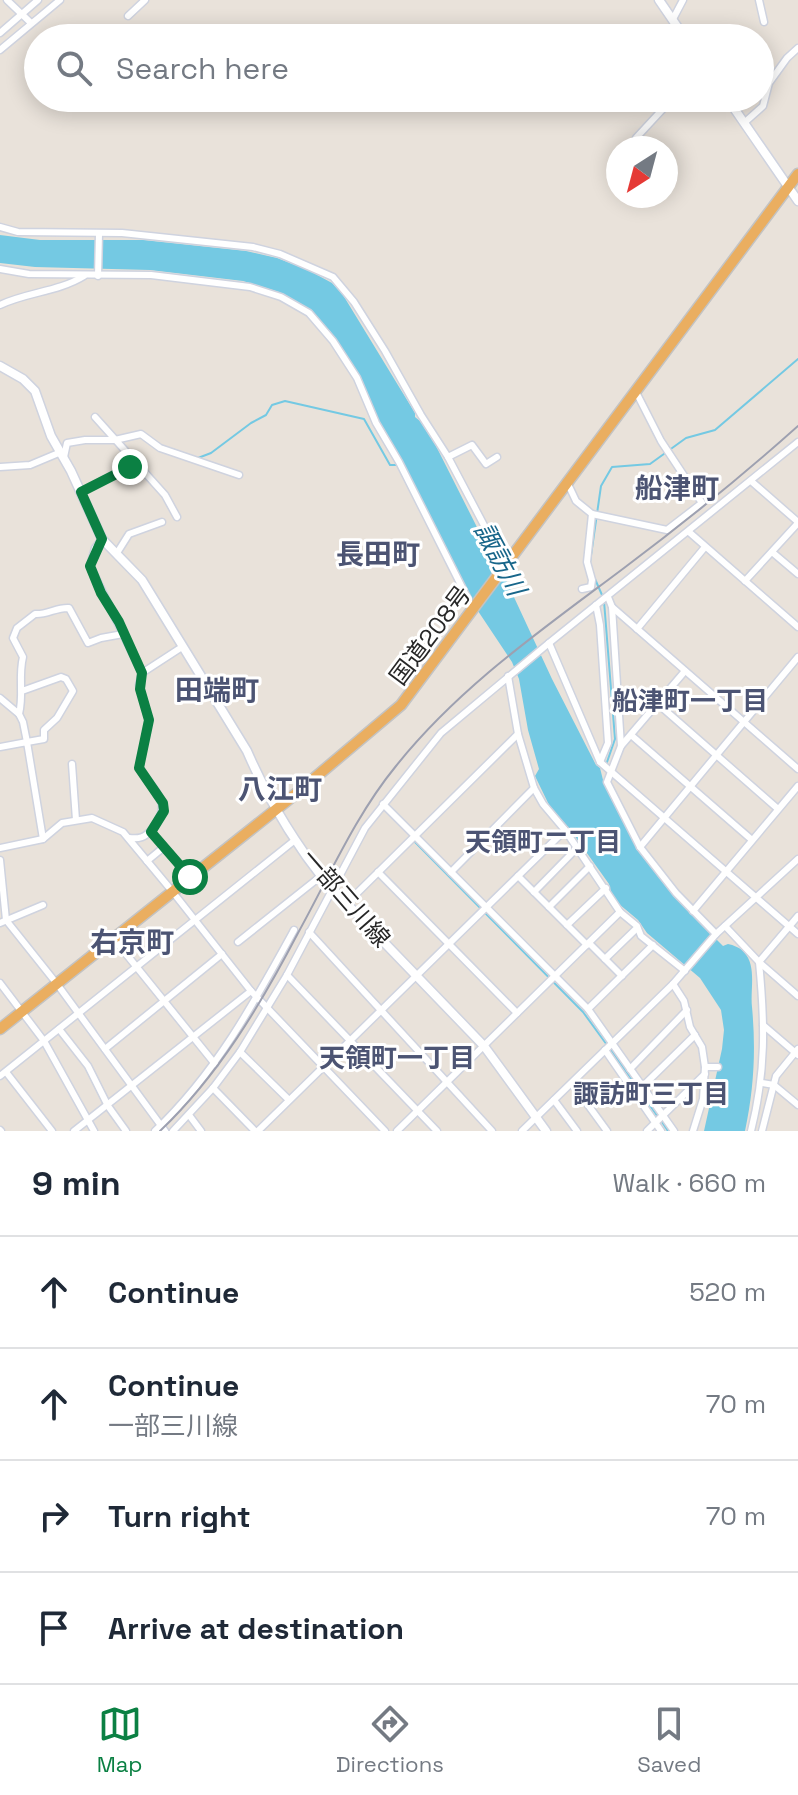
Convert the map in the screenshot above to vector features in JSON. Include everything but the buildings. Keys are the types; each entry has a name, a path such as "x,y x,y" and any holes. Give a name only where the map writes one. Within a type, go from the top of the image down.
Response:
{"highway":[{"name":"国道208号","path":"0,1029 371,733 401,705 798,174"}],"main road":[{"path":"659,0 676,24"},
{"path":"737,112 798,201"},
{"name":"一部三川線","path":"0,366 23,379 39,397 44,421 63,454 102,539 142,580 247,751 295,840 332,888 484,1046 546,1131"}],"street":[{"path":"7,0 31,23 60,0"},
{"path":"0,33 38,0"},
{"path":"128,16 145,0"},
{"path":"674,0 676,9"},
{"path":"673,19 683,0"},
{"path":"759,0 764,22"},
{"path":"0,50 24,29"},
{"path":"774,76 798,48"},
{"path":"638,136 660,112"},
{"path":"744,123 756,112"},
{"path":"0,227 18,232 147,235 253,247 280,254 333,277 370,326 448,457 504,569"},
{"path":"98,276 99,234"},
{"path":"0,269 29,274 151,275 250,287 281,297 309,313 333,341 357,378 376,423 475,608"},
{"path":"0,305 16,297 73,283 84,276"},
{"path":"636,392 661,441 710,515"},
{"path":"95,417 171,503 177,517"},
{"path":"0,464 35,464 63,454 67,443 115,440 141,434 160,448 239,475"},
{"path":"448,457 472,445 486,464 497,457"},
{"path":"173,1131 213,1088 240,1052 287,975 365,828 441,733 596,605 796,447"},
{"path":"81,492 136,463"},
{"path":"745,581 798,522 751,481"},
{"path":"568,484 576,501 592,514 667,530 702,503"},
{"path":"582,589 591,587 592,580 587,562 592,514"},
{"path":"117,553 129,534 162,522"},
{"path":"689,532 798,627"},
{"path":"102,539 90,566 142,673 140,689 149,720 139,768 163,803 164,811 151,832 142,838 129,838"},
{"path":"637,629 705,547"},
{"path":"772,552 798,574"},
{"path":"608,597 612,607 621,746"},
{"path":"596,605 608,743 600,762"},
{"path":"612,607 798,769"},
{"path":"43,839 27,742 19,714 22,691 19,674 23,657 13,638 17,628 35,614 45,615 69,608 88,643 123,634"},
{"path":"549,643 600,762 798,934"},
{"path":"142,673 182,647"},
{"path":"640,847 798,657"},
{"path":"685,671 621,746 607,782 640,847 715,935"},
{"path":"511,674 518,734 534,788 543,804 565,830 620,912 641,936 686,970"},
{"path":"0,747 44,739 44,730 63,711 73,691 66,679 61,677 22,691"},
{"path":"2,703 19,714"},
{"path":"658,704 778,809"},
{"path":"347,903 518,734"},
{"path":"631,735 752,840"},
{"path":"72,764 76,820"},
{"path":"693,911 798,786"},
{"path":"451,872 534,788"},
{"path":"383,804 588,1009 674,1131"},
{"path":"0,848 43,839 62,823 92,818 129,838 251,991 385,1131"},
{"path":"213,1088 257,1131 565,830"},
{"path":"151,832 190,877"},
{"path":"52,1131 3,1074 295,840"},
{"path":"147,861 164,847"},
{"path":"534,892 577,848"},
{"path":"522,1131 673,984 715,935 798,859"},
{"path":"0,860 3,921 57,984 160,1129 215,1064 258,999 294,930"},
{"path":"549,907 590,866"},
{"path":"378,872 517,1013"},
{"path":"238,942 321,876"},
{"path":"518,876 622,976"},
{"path":"567,925 606,888"},
{"path":"3,921 43,905"},
{"path":"397,1131 620,912"},
{"path":"751,1131 762,1083 763,1025 759,962 798,916"},
{"path":"725,926 759,962 798,996"},
{"path":"605,959 637,928"},
{"path":"309,932 492,1131"},
{"path":"114,939 215,1064"},
{"path":"588,1009 653,945"},
{"path":"105,1049 222,954"},
{"path":"287,975 437,1131"},
{"path":"0,983 44,1041 94,1131"},
{"path":"673,984 687,1010 690,1027 702,1047 705,1070 703,1099 693,1131"},
{"path":"74,1131 251,991"},
{"path":"630,1069 687,1010"},
{"path":"762,1131 776,1076 797,1052 763,1025"},
{"path":"59,1029 88,1066 108,1106 126,1131"},
{"path":"643,1086 695,1035"},
{"path":"605,1050 661,1131"},
{"path":"240,1052 289,1100"},
{"path":"647,1131 705,1070 718,1067"},
{"path":"572,1083 607,1131"},
{"path":"762,1083 774,1085 798,1105"},
{"path":"554,1100 577,1131"},
{"path":"189,1115 201,1131"}],"water":[{"path":"0,235 40,240 143,240 246,251 308,270 332,283 343,295 415,417 436,446 499,565 636,847 688,911 723,946 737,947 748,958 752,971 754,1054 745,1131 704,1131 722,1049 724,1030 721,1010 700,978 613,899 609,884 550,807 535,776 539,769 519,679 512,662 472,602 404,464 387,440 388,436 380,425 357,372 330,331 311,311 279,292 243,281 150,270 0,263"}],"waterway":[{"path":"590,562 601,486 612,467 650,464 686,438 715,430 798,359"},
{"path":"198,458 211,453 266,415 272,405 285,401 364,419 390,465 399,465"},
{"path":"172,449 188,455"},
{"path":"595,579 602,595"},
{"path":"604,601 615,739 606,765"},
{"path":"414,841 583,1012 607,1045"},
{"path":"611,1050 658,1117"},
{"path":"662,1122 668,1131"}],"railway":[{"path":"160,1131 201,1086 237,1038 269,986 368,805 421,737 475,684 533,636 691,516 798,426"}],"district":[{"name":"船津町","path":"677,488"},
{"name":"長田町","path":"378,554"},
{"name":"田端町","path":"217,690"},
{"name":"船津町一丁目","path":"690,701"},
{"name":"八江町","path":"280,789"},
{"name":"天領町二丁目","path":"543,842"},
{"name":"右京町","path":"132,942"},
{"name":"天領町一丁目","path":"397,1058"},
{"name":"諏訪町三丁目","path":"651,1094"}],"route":[{"path":"130,467 81,492 102,539 95,548 90,566 142,673 139,685 149,720 139,768 163,803 164,811 151,832 190,877"}],"water label":[{"name":"諏訪川","path":"500,559"}]}
